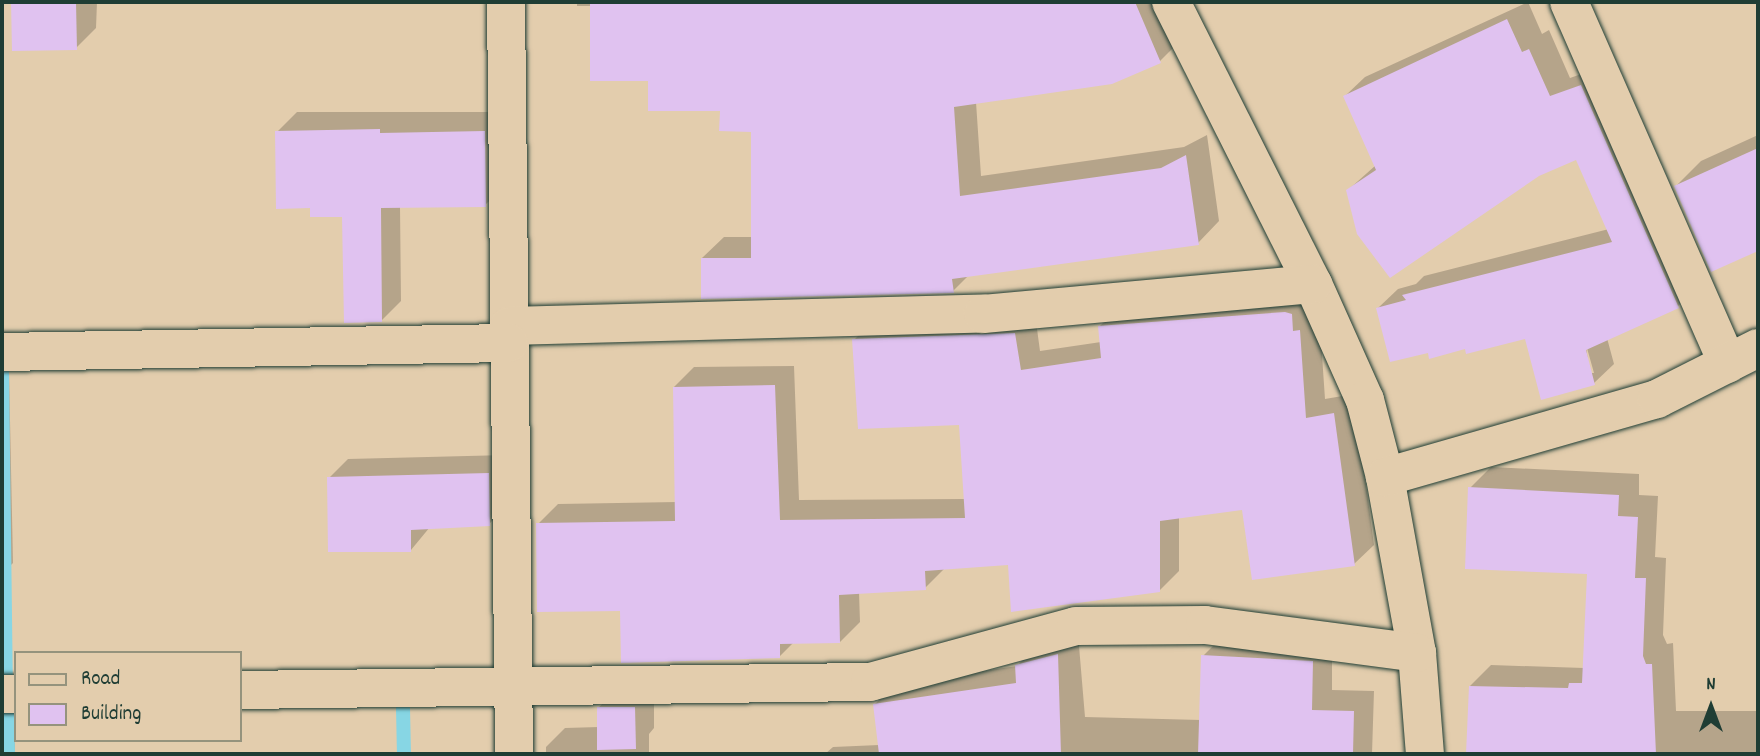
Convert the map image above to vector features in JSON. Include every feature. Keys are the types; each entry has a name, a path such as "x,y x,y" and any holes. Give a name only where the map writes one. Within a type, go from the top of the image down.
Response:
{"street":[{"path":"506,2 514,754"},
{"path":"1171,2 1313,284 1365,400 1385,477 1417,653 1424,754"},
{"path":"1385,477 1657,399 1743,356 1569,2"},
{"path":"2,352 983,314 1313,284"},
{"path":"242,690 870,682 1076,626 1206,625 1417,653"}],"building":[{"path":"11,2 76,2 77,50 12,51"},
{"path":"590,2 1135,2 1161,63 1112,84 954,107 960,196 1161,168 1186,155 1199,245 952,279 954,293 701,299 701,258 751,258 751,132 719,131 720,111 648,111 648,81 590,81"},
{"path":"1507,19 1522,52 1529,49 1550,96 1581,85 1679,308 1586,350 1595,385 1541,400 1525,339 1466,354 1465,349 1429,359 1428,353 1390,362 1376,308 1406,300 1402,295 1612,242 1576,160 1539,176 1390,278 1357,234 1346,190 1376,170 1343,96"},
{"path":"380,129 380,133 485,131 486,207 381,208 382,322 344,323 342,217 310,217 310,208 276,209 275,131"},
{"path":"1758,148 1758,251 1711,272 1674,186"},
{"path":"1285,312 1292,314 1293,331 1300,330 1306,418 1334,413 1355,566 1252,580 1242,510 1160,521 1160,592 1011,612 1008,565 925,571 926,590 839,595 840,643 780,644 780,658 621,663 620,611 537,612 536,523 675,521 673,387 775,385 780,520 965,518 959,425 858,429 852,339 1015,333 1021,370 1101,358 1098,326"},
{"path":"489,473 490,526 411,530 411,552 328,552 327,477"},
{"path":"1468,487 1619,495 1618,516 1638,517 1635,578 1646,578 1643,656 1646,664 1652,664 1656,754 1466,754 1469,686 1568,688 1569,683 1582,683 1587,574 1465,569"},
{"path":"1058,654 1061,754 879,754 873,704 1016,683 1015,665"},
{"path":"1201,655 1313,661 1312,710 1354,711 1353,754 1198,754"},
{"path":"597,707 635,707 636,749 597,750"}],"waterway":[{"path":"2,370 6,680"},
{"path":"403,708 404,754"},
{"path":"7,712 8,754"}]}
